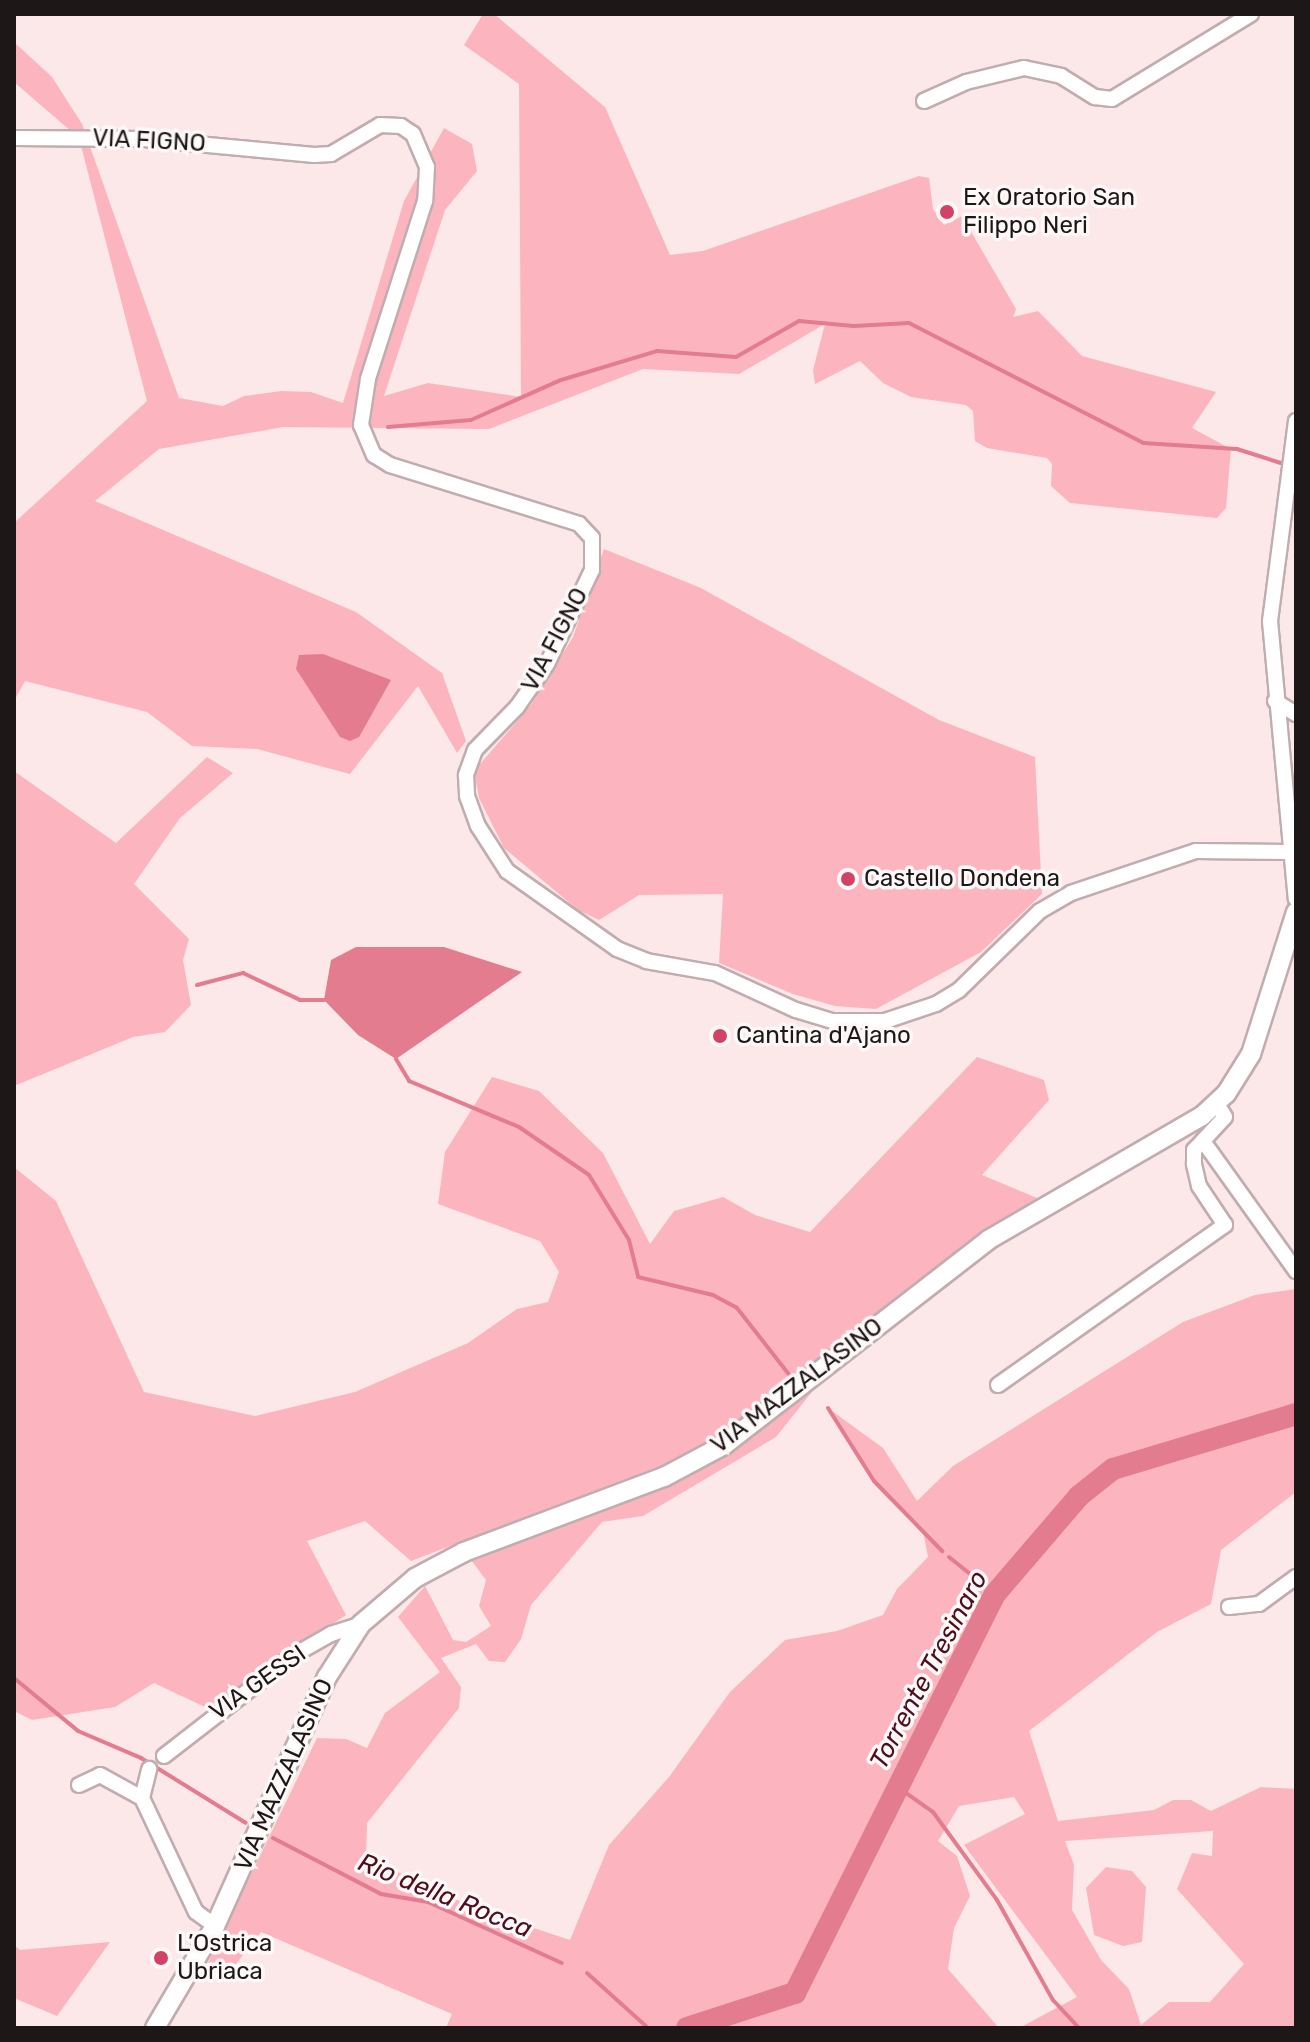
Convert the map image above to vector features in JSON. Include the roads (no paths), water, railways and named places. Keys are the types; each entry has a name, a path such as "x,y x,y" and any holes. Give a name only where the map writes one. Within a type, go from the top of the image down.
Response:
{"main road":[{"name":"VIA MAZZALASINO","path":"155,2028 215,1926 327,1677 361,1624 415,1578 464,1552 664,1477 724,1445 988,1240 1187,1126 1217,1104 1251,1054 1296,912"}],"street":[{"path":"924,101 966,82 1024,68 1061,76 1095,97 1112,99 1251,14"},
{"name":"VIA FIGNO","path":"14,138 144,139 314,155 331,154 380,125 401,126 413,134 427,167 425,201 368,379 361,425 374,455 390,465 588,530 595,547 592,570 534,685 475,750 466,775 467,796 478,826 507,871 617,949 646,961 715,973 796,1010 833,1021 885,1021 936,1004 959,990 1040,911 1071,893 1196,851 1291,846"},
{"path":"1296,421 1272,598 1275,701 1296,899"},
{"path":"1275,701 1296,714"},
{"path":"998,1385 1225,1225 1196,1175 1194,1150 1225,1117 1217,1104"},
{"path":"1203,1141 1296,1271"},
{"path":"1229,1607 1259,1604 1296,1577"},
{"name":"VIA GESSI","path":"164,1756 294,1655 331,1634 361,1624"},
{"path":"142,1798 149,1769"},
{"path":"79,1785 100,1775 142,1798 196,1912 215,1926"}],"waterway":[{"path":"388,427 471,420 561,380 657,351 736,357 799,321 854,326 909,323 1143,443 1237,449 1281,463"},
{"path":"197,985 243,973 300,1000 324,1000"},
{"path":"396,1059 409,1081 519,1127 589,1175 629,1240 638,1277 713,1295 737,1308 791,1377"},
{"path":"828,1408 874,1481 942,1551"},
{"name":"Torrente Tresinaro","path":"687,2028 795,1993 995,1594 1079,1496 1113,1469 1296,1414"},
{"path":"949,1557 995,1594"},
{"name":"Rio della Rocca","path":"14,1678 78,1731 141,1758 246,1823"},
{"path":"896,1786 933,1812 997,1900 1053,2000 1079,2028"},
{"name":"Rio della Rocca","path":"273,1838 381,1894 428,1902 562,1963"},
{"name":"Rio della Rocca","path":"587,1973 648,2028"}],"place":[{"name":"Ex Oratorio San Filippo Neri","path":"947,212"},
{"name":"Castello Dondena","path":"848,879"},
{"name":"Cantina d'Ajano","path":"720,1036"},
{"name":"L’Ostrica Ubriaca","path":"161,1958"}]}
